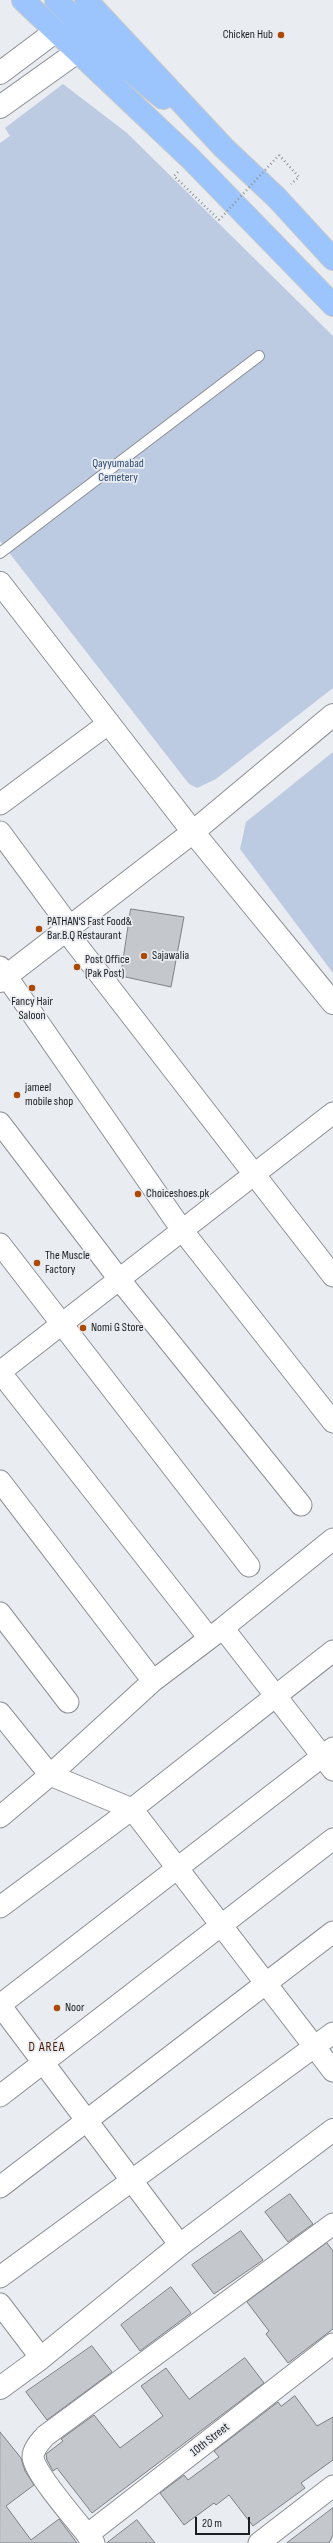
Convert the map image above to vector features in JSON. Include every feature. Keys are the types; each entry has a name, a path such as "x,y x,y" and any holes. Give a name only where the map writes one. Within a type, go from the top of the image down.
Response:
{"main road":[{"path":"24,0 191,159 333,305"},
{"path":"86,0 224,148 277,198 333,259"},
{"path":"60,4 110,54 224,148"}],"street":[{"path":"0,73 56,31"},
{"path":"0,106 77,52"},
{"path":"0,583 193,832 333,1003"},
{"path":"333,714 193,832 68,929 2,974 182,1230 333,1422"},
{"path":"0,804 109,723"},
{"path":"0,832 68,929 333,1276"},
{"path":"180,2245 0,2005 177,1868 329,1758 276,1695 216,1633 0,1372 333,1112"},
{"path":"0,1123 119,1279 301,1505"},
{"path":"0,1244 249,1566"},
{"path":"0,1481 153,1681"},
{"path":"0,1817 50,1775 153,1681 216,1633 333,1539"},
{"path":"0,1613 68,1702"},
{"path":"0,1907 132,1809 333,1651"},
{"path":"0,1713 50,1775 132,1809 333,2071"},
{"path":"0,2096 333,1839"},
{"path":"0,2187 333,1932"},
{"path":"0,2277 315,2048 333,2033"},
{"path":"0,2388 42,2358 180,2245 333,2130"},
{"path":"90,2539 40,2473 33,2457 36,2446 44,2436 333,2224"},
{"path":"0,2304 42,2358"},
{"name":"10th Street","path":"90,2539 333,2344"},
{"path":"259,2543 333,2486"}],"lane":[{"path":"0,553 259,356"}],"path":[{"path":"174,176 219,220 279,155 299,177"}],"green space":[{"name":"Qayyumabad Cemetery","path":"63,84 127,133 333,336 333,688 216,779 197,788 189,784 0,541 0,143 10,136 5,128"},
{"path":"333,752 333,973 240,849 246,822"}],"building":[{"path":"131,909 184,917 171,987 121,976"},
{"path":"290,2194 313,2224 288,2242 265,2212"},
{"path":"241,2231 263,2260 214,2294 192,2265"},
{"path":"327,2243 333,2251 333,2329 288,2363 266,2334 269,2331 247,2302"},
{"path":"171,2287 191,2313 140,2351 121,2325"},
{"path":"92,2346 112,2372 47,2420 26,2392"},
{"path":"245,2358 264,2383 92,2513 57,2468 53,2471 47,2460 46,2454 63,2441 61,2439 94,2415 120,2448 163,2416 141,2386 166,2368 189,2399"},
{"path":"295,2396 317,2426 333,2417 333,2460 301,2483 305,2488 253,2526 229,2495 216,2505 214,2503 184,2525 160,2493 184,2475 188,2480 219,2457 214,2451 278,2402 281,2406"},
{"path":"0,2432 21,2458 25,2471 34,2485 6,2506 31,2540 59,2519 77,2543 0,2543"},
{"path":"333,2508 333,2535 329,2543 287,2543"},
{"path":"137,2520 155,2543 107,2543"}],"place":[{"name":"Chicken Hub","path":"281,35"},
{"name":"PATHAN'S Fast Food& Bar.B.Q Restaurant","path":"39,929"},
{"name":"Sajawalia","path":"144,956"},
{"name":"Post Office (Pak Post)","path":"77,967"},
{"name":"Fancy Hair Saloon","path":"32,988"},
{"name":"jameel mobile shop","path":"17,1095"},
{"name":"Choiceshoes.pk","path":"138,1194"},
{"name":"The Muscle Factory","path":"37,1263"},
{"name":"Nomi G Store","path":"83,1328"},
{"name":"Noor","path":"57,2008"}],"district":[{"name":"D AREA","path":"47,2048"}]}
